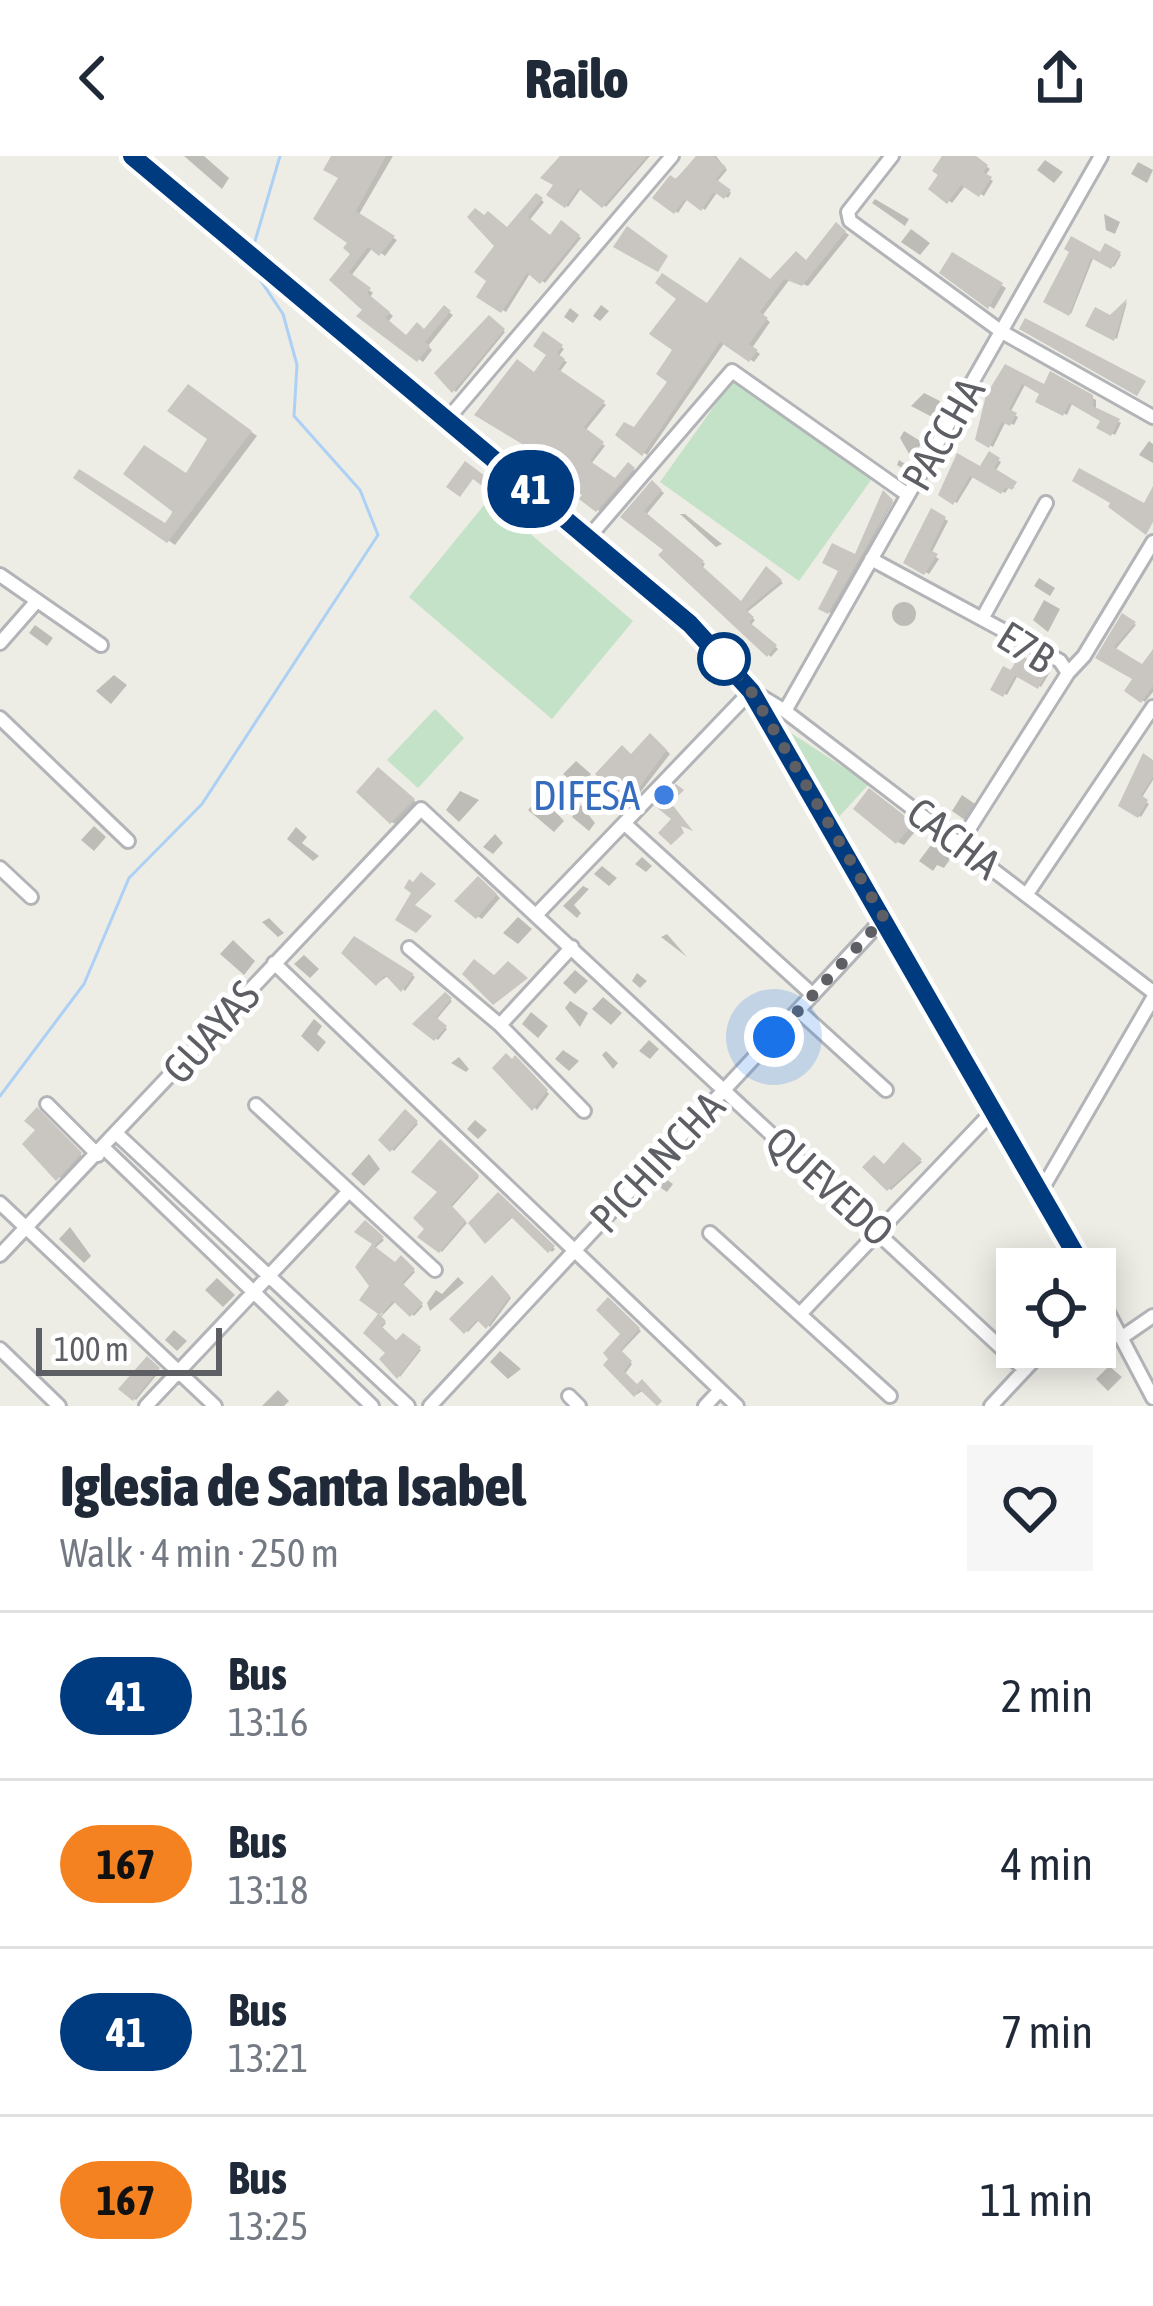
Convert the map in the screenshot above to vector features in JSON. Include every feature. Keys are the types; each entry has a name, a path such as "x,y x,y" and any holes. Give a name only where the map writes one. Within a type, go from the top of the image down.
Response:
{"street":[{"path":"132,156 690,624 751,691 1072,1248"},
{"path":"446,421 672,156"},
{"path":"892,156 848,212 856,227 1002,332 1153,417"},
{"name":"PACCHA","path":"785,711 1101,156"},
{"path":"588,538 732,371 908,495"},
{"path":"982,619 1046,502"},
{"path":"1067,673 1084,656 1153,542"},
{"name":"E7B","path":"871,559 1060,661 1067,673 960,843"},
{"path":"0,575 101,644"},
{"path":"0,643 36,602"},
{"path":"538,913 751,691"},
{"name":"CACHA","path":"751,691 785,711 1028,894 1153,995"},
{"path":"1028,894 1153,707"},
{"path":"0,718 128,841"},
{"name":"QUEVEDO","path":"422,809 881,1231 1025,1370"},
{"name":"GUAYAS","path":"0,1256 422,809"},
{"path":"625,824 813,995"},
{"path":"0,868 31,897"},
{"name":"PICHINCHA","path":"430,1406 884,918"},
{"path":"409,947 500,1025 584,1111"},
{"path":"500,1025 572,947"},
{"path":"274,963 737,1406"},
{"path":"1041,1191 1153,995"},
{"path":"799,1011 886,1090"},
{"path":"47,1104 253,1289 372,1406"},
{"path":"256,1105 435,1270"},
{"path":"800,1314 994,1110"},
{"path":"118,1135 408,1406"},
{"path":"146,1406 348,1192"},
{"path":"0,1203 215,1406"},
{"path":"710,1232 890,1396"},
{"path":"1121,1338 1153,1316"},
{"path":"1116,1329 1153,1398"},
{"path":"0,1349 59,1406"},
{"path":"991,1406 1025,1370"},
{"path":"705,1406 720,1390"}],"green space":[{"path":"735,377 874,476 799,581 660,482"},
{"path":"489,499 633,621 552,719 409,597"},
{"path":"435,709 464,738 418,788 387,760"},
{"path":"788,731 869,784 836,820"}],"building":[{"path":"331,156 386,156 356,211 395,236 379,256 368,247 349,272 371,288 367,293 390,312 386,318 406,335 417,322 424,329 444,305 451,311 425,342 430,346 417,362 356,316 362,310 329,280 350,254 343,248 347,243 313,219 338,178 323,170"},
{"path":"560,156 647,156 602,208 578,188 565,208 546,195 553,185 540,178"},
{"path":"696,156 713,156 726,167 716,179 731,190 724,199 714,192 701,211 685,199 674,214 652,198 670,175 676,179"},
{"path":"942,156 976,156 988,165 983,172 992,177 979,197 961,185 947,204 928,189 938,175 932,171"},
{"path":"536,193 543,198 528,217 550,235 561,220 580,235 540,284 527,273 501,313 476,297 486,281 474,272 494,246 467,217 475,208 484,215 488,211 507,227"},
{"path":"836,222 846,231 802,286 784,279 760,312 768,318 749,344 758,350 749,362 720,342 642,456 615,435 624,422 634,427 667,382 656,374 672,350 649,334 676,299 655,283 662,273 707,303 740,257 770,279 796,251 806,260"},
{"path":"627,226 668,256 658,272 613,247"},
{"path":"1071,236 1100,252 1105,243 1121,252 1111,269 1091,258 1069,316 1043,302 1069,252 1064,249"},
{"path":"952,252 1003,283 988,309 939,273"},
{"path":"1127,299 1114,341 1085,326 1095,307 1110,315"},
{"path":"489,315 505,329 452,393 434,373"},
{"path":"1025,318 1146,381 1137,396 1019,329"},
{"path":"543,331 563,345 557,353 565,359 558,369 605,401 584,427 604,442 590,461 615,478 628,462 635,468 596,512 579,499 582,495 519,448 522,444 474,415 517,359 534,372 546,355 533,346"},
{"path":"1005,364 1044,384 1050,371 1093,395 1093,406 1120,419 1111,436 1096,428 1100,421 1069,403 1063,416 1035,402 1039,394 1022,384 1009,409 1017,413 1010,426 1002,422 989,448 975,440 986,395"},
{"path":"188,384 252,431 167,543 73,478 79,469 165,523 173,512 123,474 144,445 186,473 207,439 167,411"},
{"path":"989,451 1000,458 994,468 1017,482 1012,490 1006,487 1001,494 970,476 953,505 938,495 957,453 980,466"},
{"path":"465,461 497,485 491,493 473,479 460,497 446,487"},
{"path":"1079,468 1144,503 1153,486 1153,522 1146,535 1108,507 1110,503 1072,481"},
{"path":"652,480 662,490 644,511 704,561 701,565 741,601 766,566 782,580 746,610 754,617 749,622 777,645 767,657 658,555 663,550 620,517"},
{"path":"883,490 893,500 828,614 818,609 838,571 822,563 832,543 855,554"},
{"path":"931,508 946,517 930,550 938,554 924,575 903,563"},
{"path":"1122,613 1136,622 1114,647 1142,664 1153,649 1153,686 1141,703 1124,691 1132,679 1095,658"},
{"path":"1019,655 1049,668 1038,689 1015,676 1003,697 990,690 1003,666 1011,670"},
{"path":"650,733 667,750 627,804 595,774 622,745 631,754"},
{"path":"1143,753 1153,760 1153,777 1141,795 1148,800 1138,818 1118,806"},
{"path":"378,767 415,799 390,824 356,792"},
{"path":"676,784 684,790 671,803 693,831 681,826 684,833 671,845 658,833 671,819 655,806"},
{"path":"869,788 914,823 896,844 853,809"},
{"path":"421,872 436,884 415,905 432,916 416,933 395,920 411,893 404,888"},
{"path":"478,876 497,894 476,919 454,901"},
{"path":"354,936 414,974 401,992 385,975 376,986 341,953"},
{"path":"474,959 494,975 508,961 528,978 493,1005 462,974"},
{"path":"445,992 452,998 436,1017 447,1026 434,1041 412,1024"},
{"path":"506,1053 512,1059 515,1055 548,1090 532,1111 492,1068"},
{"path":"37,1107 82,1153 56,1181 22,1144 35,1130 24,1121"},
{"path":"405,1109 418,1121 390,1152 378,1140"},
{"path":"440,1139 479,1175 451,1205 466,1221 439,1253 417,1237 424,1229 413,1218 437,1192 411,1172"},
{"path":"903,1142 922,1159 887,1191 862,1167 874,1155 884,1164"},
{"path":"498,1192 555,1246 548,1253 511,1217 485,1244 468,1223"},
{"path":"365,1220 384,1237 374,1246 395,1262 401,1255 415,1269 402,1283 423,1303 410,1317 393,1301 380,1315 386,1321 381,1326 396,1340 403,1333 421,1347 397,1379 379,1359 385,1353 363,1333 378,1314 359,1300 369,1286 355,1267 372,1244 354,1232"},
{"path":"492,1275 510,1296 486,1329 477,1320 464,1334 449,1319"},
{"path":"608,1297 640,1328 621,1350 632,1361 624,1371 637,1384 642,1379 662,1401 657,1406 640,1390 634,1397 603,1365 608,1359 603,1353 620,1334 596,1310"},
{"path":"147,1356 160,1368 133,1401 118,1389"}],"waterway":[{"path":"253,248 280,156"},
{"path":"0,1096 84,984 129,878 202,804 378,535 360,490 294,416 297,365 283,314 249,263"}],"bus line":[{"name":"41","path":"132,156 690,624 724,659 751,691 1072,1248"}],"place":[{"name":"DIFESA","path":"664,795"}],"route":[{"path":"724,659 751,691 884,918 774,1037"}]}
